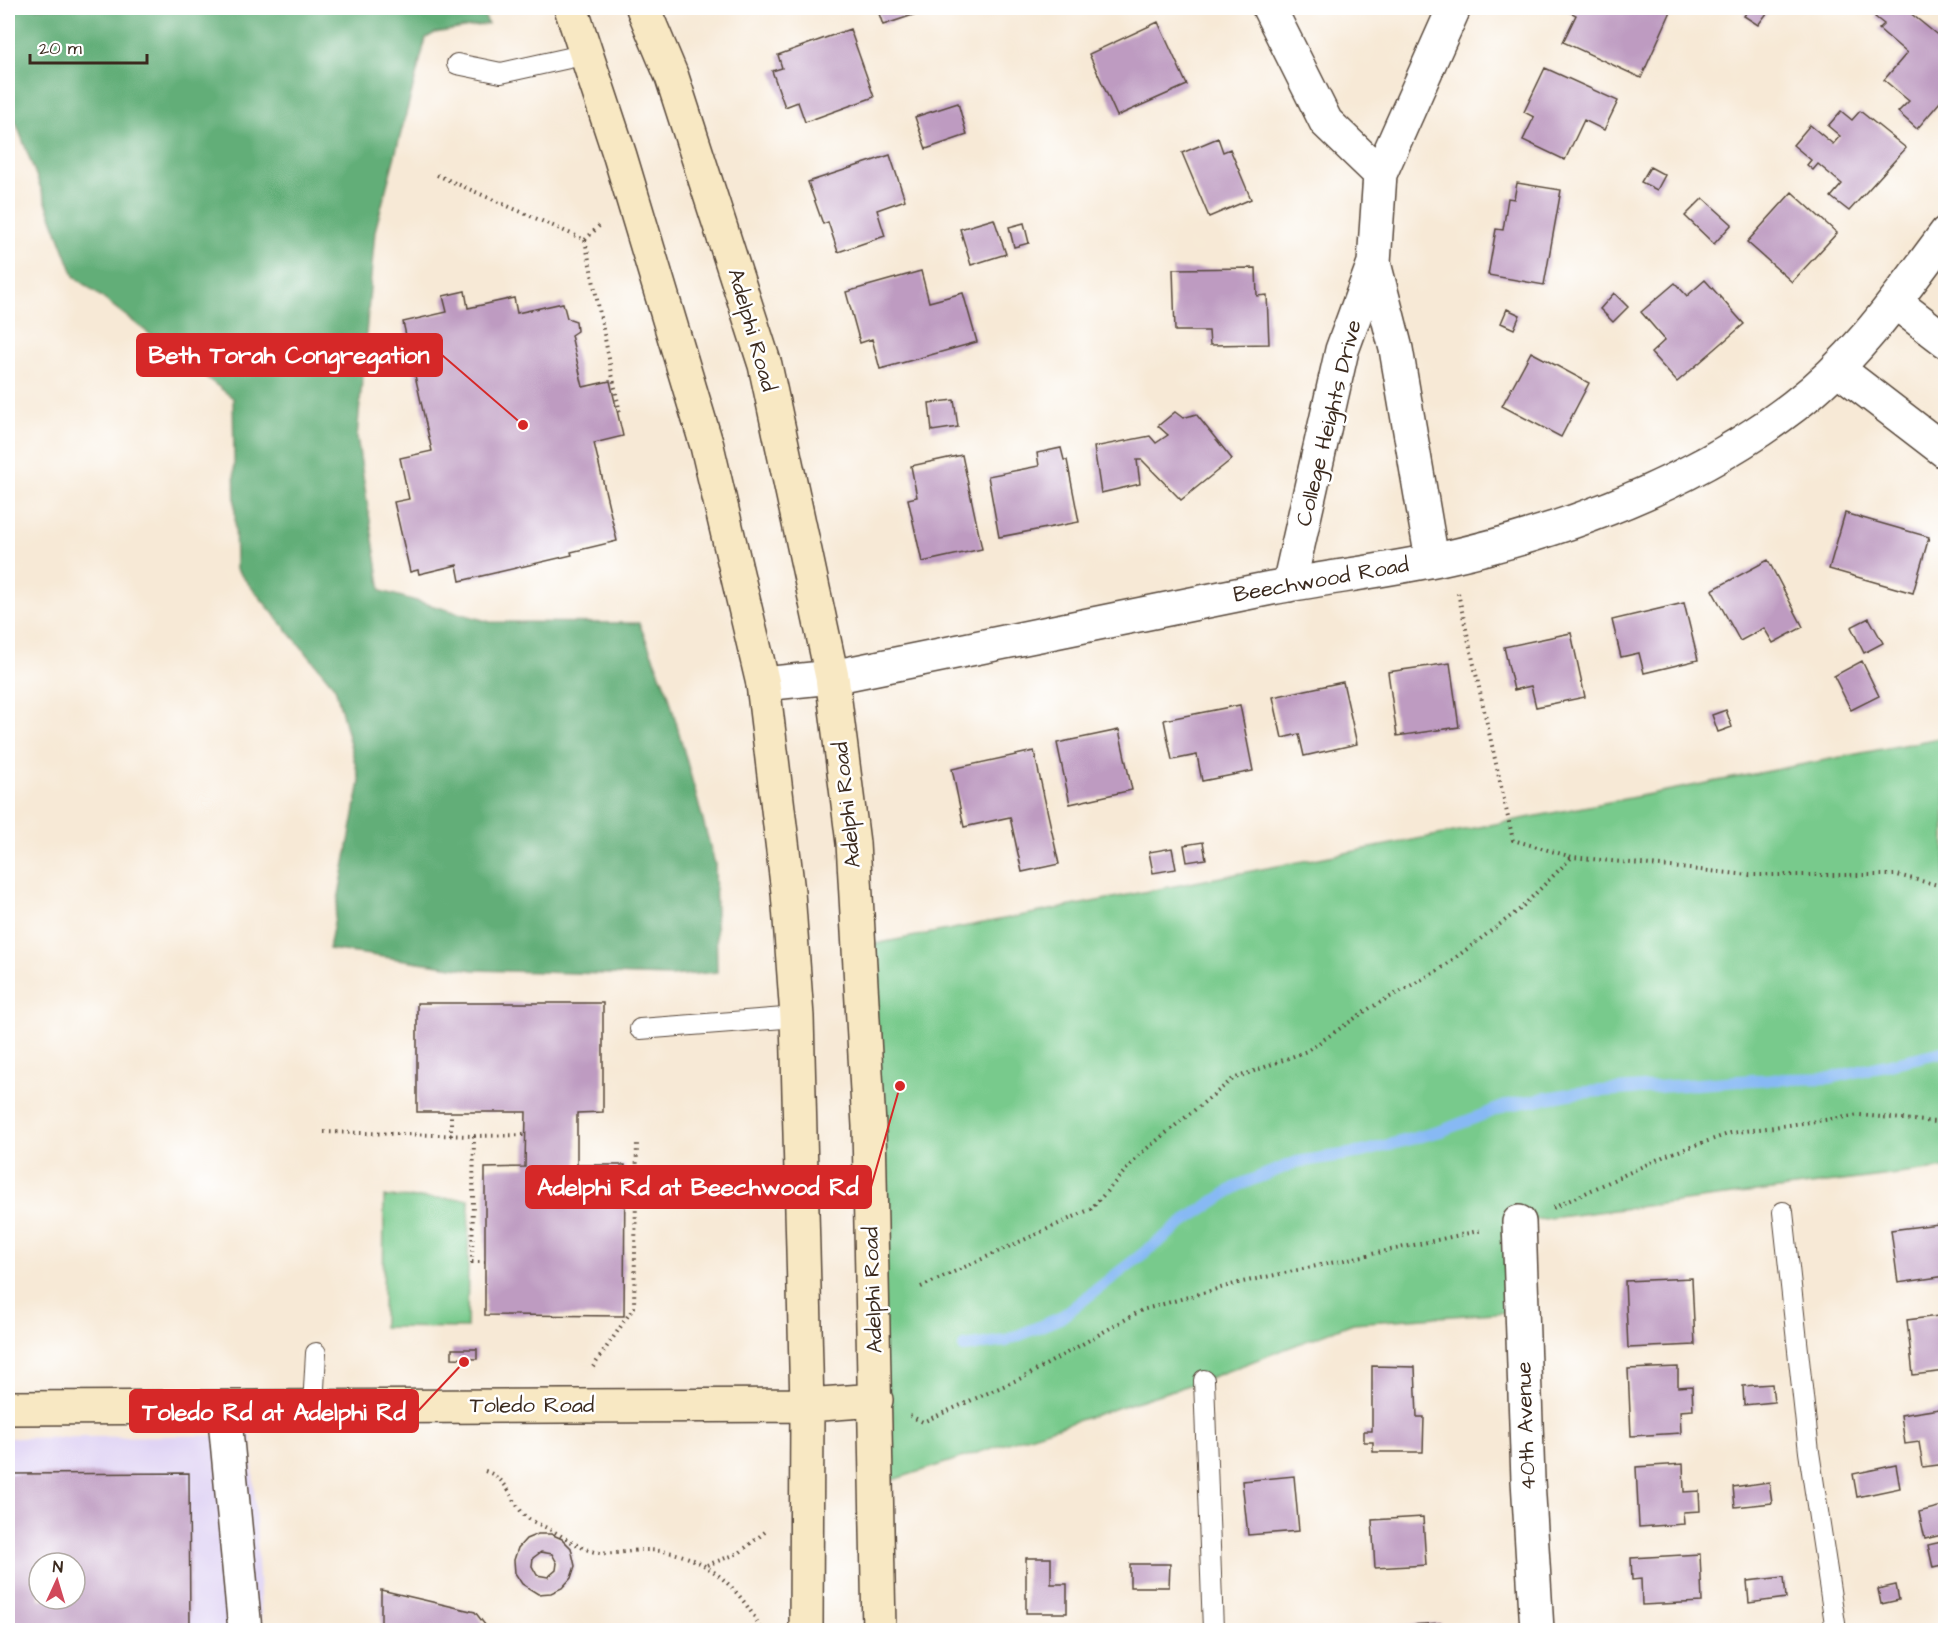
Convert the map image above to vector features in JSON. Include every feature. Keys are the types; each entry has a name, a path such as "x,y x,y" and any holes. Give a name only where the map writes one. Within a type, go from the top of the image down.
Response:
{"main road":[{"path":"571,8 707,446 763,684 788,892 797,1017 807,1405 806,1630"},
{"name":"Adelphi Road","path":"643,8 672,77 765,365 832,677 853,843 868,1126 876,1400 879,1630"},
{"name":"Toledo Road","path":"8,1408 224,1409 807,1405 876,1400"}],"street":[{"path":"1269,8 1326,122 1380,174"},
{"name":"College Heights Drive","path":"1289,585 1342,350 1374,263 1380,174 1454,8"},
{"name":"Beechwood Road","path":"763,684 832,677 1289,585 1432,560 1561,524 1658,489 1742,441 1794,406 1838,369 1895,302 1946,233"},
{"name":"College Heights Drive","path":"1374,263 1396,349 1432,560"},
{"path":"1895,302 1946,341"},
{"path":"1838,369 1946,452"},
{"name":"40th Avenue","path":"1519,1222 1528,1480 1537,1630"},
{"path":"224,1409 245,1630"}],"lane":[{"path":"457,64 501,73 587,54"},
{"path":"640,1029 797,1017"},
{"path":"1783,1212 1809,1452 1836,1630"},
{"path":"313,1407 316,1353"},
{"path":"1204,1380 1213,1630"}],"path":[{"path":"437,175 585,240"},
{"path":"585,240 602,223"},
{"path":"585,240 620,413 617,413"},
{"path":"1458,593 1513,840 1572,857 1749,875 1897,875 1946,887"},
{"path":"921,1287 1091,1209 1140,1154 1233,1078 1307,1051 1370,1008 1439,970 1520,910 1572,857"},
{"path":"451,1112 451,1136"},
{"path":"876,1400 923,1422 1028,1375 1142,1310 1238,1284 1519,1222 1667,1155 1731,1133 1860,1114 1946,1123"},
{"path":"324,1132 474,1137 526,1135"},
{"path":"474,1137 472,1262 485,1262"},
{"path":"593,1367 634,1308 637,1142"},
{"path":"486,1471 498,1475 524,1516 592,1551 615,1554 644,1550 670,1552 707,1565 732,1587 751,1609 762,1630"},
{"path":"707,1565 739,1553 765,1532"}],"shaded area":[{"path":"251,1435 262,1630 8,1630 8,1438"}],"green space":[{"path":"8,8 481,8 488,24 435,33 426,38 375,231 357,437 381,591 490,622 639,623 668,693 715,864 717,972 671,976 474,970 329,949 360,782 335,687 236,569 233,398 74,276 8,101"},
{"path":"1945,737 1945,1168 1519,1222 1522,1311 1353,1323 1204,1380 877,1485 859,947"},
{"path":"384,1197 469,1199 467,1328 383,1327"}],"building":[{"path":"877,8 924,8 925,11 883,25"},
{"path":"1570,8 1672,9 1641,78 1563,42 1576,15 1568,11"},
{"path":"1749,8 1771,8 1758,25 1744,16"},
{"path":"1883,8 1894,12 1897,8 1904,8 1946,42 1946,95 1917,129 1898,112 1909,101 1884,80 1907,53 1879,29 1884,24 1875,17"},
{"path":"1158,22 1187,85 1117,116 1089,54"},
{"path":"850,29 874,97 805,122 798,102 785,107 772,71 782,68 778,55"},
{"path":"1545,68 1618,101 1604,130 1584,120 1565,160 1523,140 1534,117 1524,112"},
{"path":"958,103 967,135 926,149 915,117"},
{"path":"1841,111 1852,120 1860,111 1906,148 1849,211 1831,197 1842,184 1818,164 1813,170 1807,165 1811,160 1793,145 1810,125 1833,144 1840,136 1828,126"},
{"path":"1218,138 1223,152 1230,149 1251,199 1209,217 1182,153"},
{"path":"890,155 905,200 877,210 885,236 838,252 828,222 823,224 808,182"},
{"path":"1650,167 1665,175 1657,190 1641,182"},
{"path":"1517,183 1561,190 1544,285 1488,275 1496,229 1503,230 1508,198 1514,199"},
{"path":"1792,192 1837,233 1792,282 1747,242"},
{"path":"1703,198 1732,224 1714,244 1685,216"},
{"path":"994,219 1006,254 971,265 960,229"},
{"path":"1024,223 1029,243 1014,247 1009,227"},
{"path":"1256,268 1257,296 1267,295 1269,344 1210,345 1209,331 1175,331 1173,269"},
{"path":"921,271 929,302 963,293 977,342 880,369 872,339 860,343 846,292"},
{"path":"1705,280 1744,324 1677,382 1651,353 1665,340 1641,312 1675,283 1687,296"},
{"path":"465,291 468,308 514,298 517,313 563,303 567,318 576,321 577,331 571,335 583,387 610,381 623,436 594,443 617,541 571,552 572,555 460,581 457,565 419,574 418,570 410,572 394,502 409,499 400,458 432,451 403,322 447,312 443,296"},
{"path":"1614,293 1628,307 1613,322 1600,309"},
{"path":"1507,309 1520,315 1514,329 1501,323"},
{"path":"1531,352 1589,383 1561,437 1502,406"},
{"path":"954,400 958,427 932,431 929,403"},
{"path":"1175,412 1183,418 1196,414 1232,459 1181,500 1142,460 1137,460 1140,484 1101,493 1094,447 1150,436 1156,443 1168,435 1158,426"},
{"path":"1061,448 1064,460 1067,460 1079,522 999,537 988,476 1039,466 1037,453"},
{"path":"962,455 982,549 922,562 908,499 917,497 911,466"},
{"path":"1845,513 1929,537 1913,593 1829,569"},
{"path":"1768,560 1803,627 1773,643 1764,628 1740,641 1712,590"},
{"path":"1684,603 1698,660 1644,673 1639,653 1621,657 1612,620"},
{"path":"1869,618 1883,643 1864,653 1851,627"},
{"path":"1571,633 1585,697 1536,707 1531,686 1514,690 1504,647"},
{"path":"1862,661 1879,696 1851,710 1834,676"},
{"path":"1450,663 1459,727 1397,736 1388,672"},
{"path":"1343,682 1357,744 1304,756 1299,734 1282,738 1273,697"},
{"path":"1240,705 1253,771 1202,781 1197,755 1172,760 1164,720"},
{"path":"1726,710 1732,727 1718,732 1712,715"},
{"path":"1119,730 1132,790 1070,804 1057,743"},
{"path":"1034,751 1059,864 1022,872 1010,817 964,827 952,769"},
{"path":"1203,842 1206,859 1187,862 1184,845"},
{"path":"1172,848 1176,869 1153,873 1149,852"},
{"path":"417,1003 603,1003 603,1112 577,1113 577,1165 625,1165 624,1316 485,1315 485,1168 525,1167 526,1112 417,1112"},
{"path":"1946,1223 1946,1276 1898,1283 1891,1230"},
{"path":"1692,1278 1695,1345 1628,1348 1625,1281"},
{"path":"1946,1315 1946,1371 1913,1375 1907,1320"},
{"path":"452,1349 477,1349 477,1359 452,1358"},
{"path":"1372,1366 1415,1367 1417,1417 1424,1417 1423,1452 1373,1452 1373,1442 1364,1442 1364,1431 1372,1431"},
{"path":"1678,1367 1678,1387 1692,1386 1693,1410 1680,1411 1681,1433 1631,1436 1628,1369"},
{"path":"1772,1384 1774,1402 1744,1405 1743,1386"},
{"path":"1946,1408 1946,1464 1923,1467 1919,1442 1905,1444 1901,1415"},
{"path":"1683,1464 1684,1492 1699,1491 1700,1511 1683,1512 1684,1524 1639,1527 1636,1467"},
{"path":"1896,1465 1900,1488 1857,1497 1853,1474"},
{"path":"189,1473 190,1630 8,1630 8,1474"},
{"path":"1294,1476 1299,1531 1248,1535 1242,1481"},
{"path":"1769,1482 1772,1503 1735,1507 1733,1487"},
{"path":"1946,1505 1946,1534 1925,1539 1919,1512"},
{"path":"1423,1517 1426,1565 1375,1568 1372,1520"},
{"path":"538,1534 551,1534 562,1539 571,1548 575,1566 571,1578 562,1588 551,1593 538,1594 522,1584 515,1573 514,1560 518,1548 526,1539","holes":["541,1552 552,1554 557,1563 556,1570 548,1577 537,1575 532,1566 533,1558"]},
{"path":"1946,1541 1946,1565 1933,1568 1928,1545"},
{"path":"1700,1554 1702,1602 1642,1605 1641,1579 1632,1580 1631,1558"},
{"path":"1026,1558 1051,1558 1051,1584 1067,1584 1067,1613 1026,1613"},
{"path":"1130,1564 1170,1564 1169,1587 1130,1587"},
{"path":"1784,1577 1786,1598 1749,1603 1747,1581"},
{"path":"1896,1585 1899,1600 1881,1604 1878,1589"},
{"path":"381,1590 475,1612 489,1630 381,1630"},
{"path":"1441,1623 1441,1630 1359,1630 1359,1628"}],"waterway":[{"path":"964,1347 1005,1341 1060,1318 1189,1218 1239,1185 1297,1162 1362,1152 1441,1131 1508,1105 1575,1093 1753,1080 1830,1078 1946,1051"}],"place":[{"name":"Beth Torah Congregation","path":"523,425"},
{"name":"Adelphi Rd at Beechwood Rd","path":"900,1086"},
{"name":"Toledo Rd at Adelphi Rd","path":"464,1362"}]}
